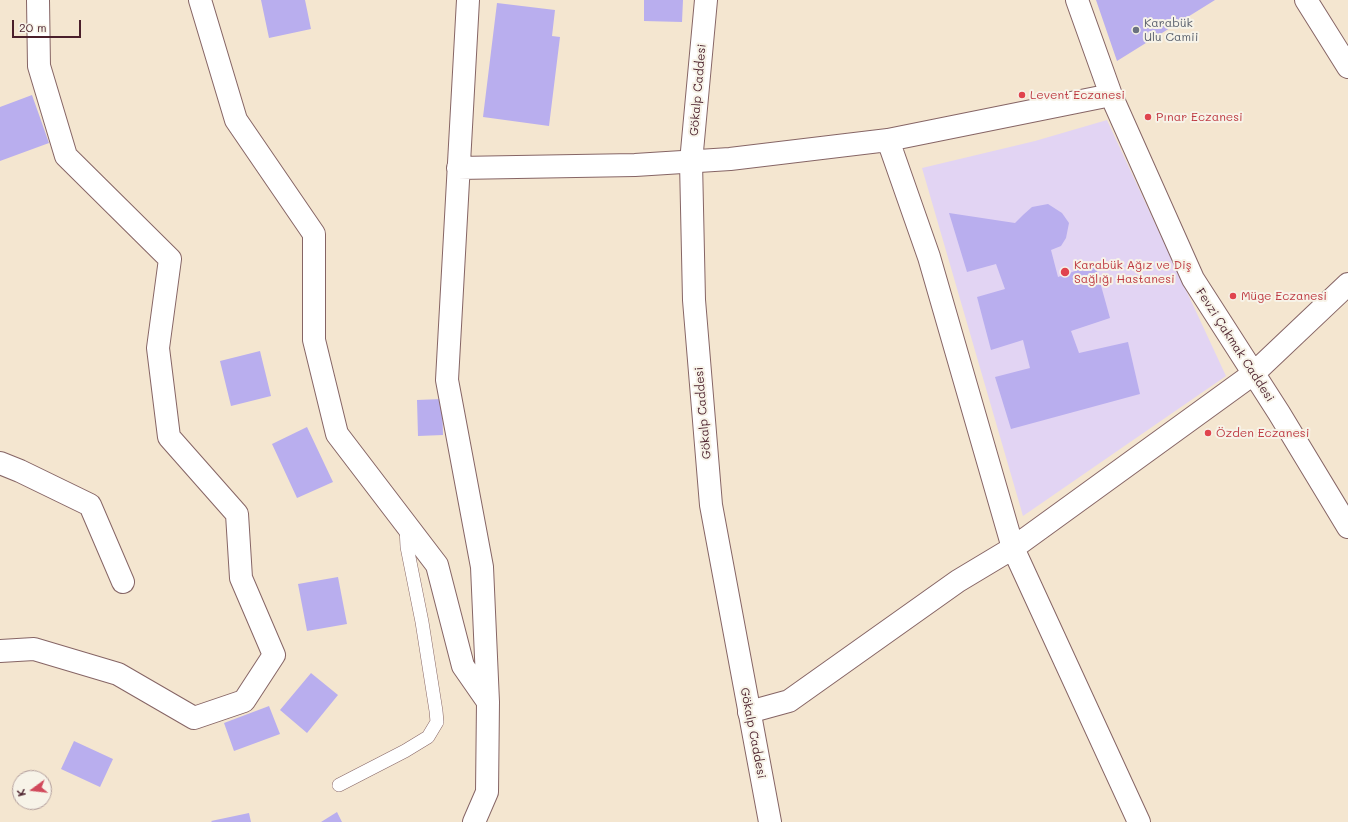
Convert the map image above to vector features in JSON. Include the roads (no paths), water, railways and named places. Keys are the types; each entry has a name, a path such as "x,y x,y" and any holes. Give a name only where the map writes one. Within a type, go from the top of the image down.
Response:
{"street":[{"path":"0,651 34,649 118,674 194,718 244,701 274,655 241,578 237,514 169,437 158,348 170,259 66,156 38,66 38,0"},
{"path":"200,0 236,120 314,234 314,340 337,434 437,565 463,666 488,702"},
{"path":"468,0 447,380 482,567 488,702 487,792 474,822"},
{"name":"Gökalp Caddesi","path":"706,0 691,162 694,300 711,505 770,822"},
{"name":"Fevzi Çakmak Caddesi","path":"1077,0 1111,95 1193,279 1279,413 1348,527"},
{"path":"1306,0 1348,68"},
{"path":"458,168 635,165 730,159 888,140 1111,95"},
{"path":"888,140 930,257 1014,548 1139,822"},
{"path":"749,712 789,701 958,581 1014,548 1253,374 1348,284"},
{"path":"0,463 20,471 90,505 123,582"}],"lane":[{"path":"340,784 428,738 437,722 422,622 407,547 406,525"}],"place":[{"name":"Karabük Ulu Camii","path":"1136,30"},
{"name":"Levent Eczanesi","path":"1022,95"},
{"name":"Pınar Eczanesi","path":"1148,117"},
{"name":"Karabük Ağız ve Diş Sağlığı Hastanesi","path":"1065,272"},
{"name":"Müge Eczanesi","path":"1233,296"},
{"name":"Özden Eczanesi","path":"1208,433"}]}
